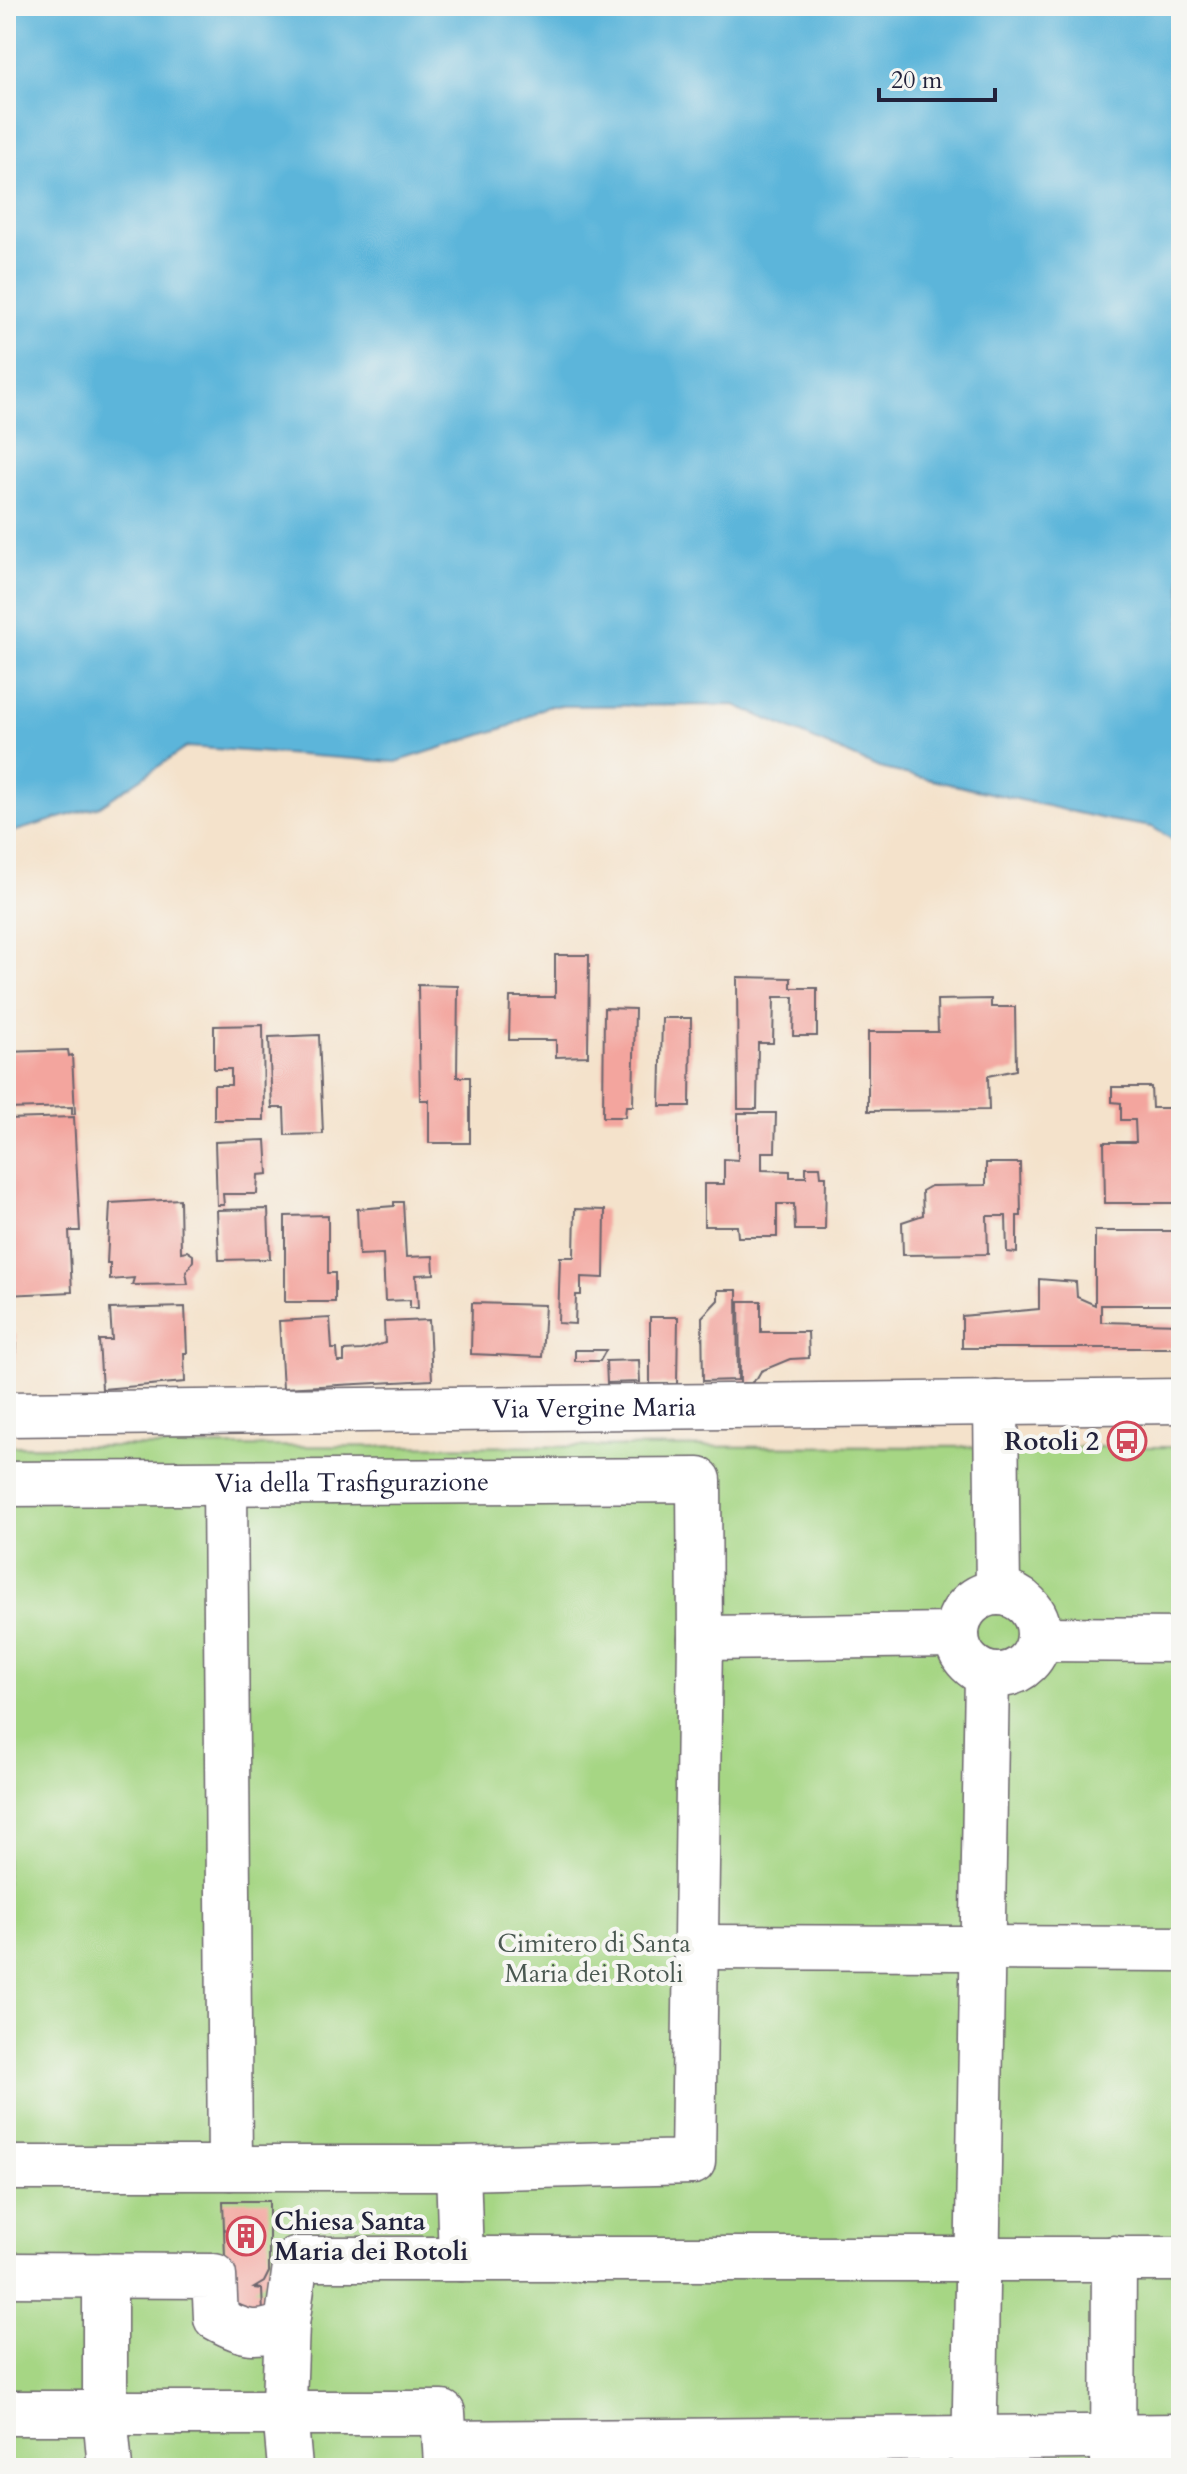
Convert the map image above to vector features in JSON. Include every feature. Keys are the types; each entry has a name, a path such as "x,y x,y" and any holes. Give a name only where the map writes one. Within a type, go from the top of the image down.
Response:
{"main road":[{"name":"Via Vergine Maria","path":"6,1414 1181,1401"},
{"path":"996,1403 998,1593"},
{"name":"Via della Trasfigurazione","path":"6,1484 699,1480 700,1638"},
{"path":"225,1483 230,2168"},
{"path":"998,1593 1024,1601 1039,1625 1035,1653 1015,1672 1001,1675 987,1674 966,1660 957,1635 959,1622 973,1601 998,1593"},
{"path":"6,2168 458,2168 693,2162 700,1638 957,1635"},
{"path":"1039,1639 1181,1640"},
{"path":"974,2453 987,1674"},
{"path":"696,1947 1181,1949"},
{"path":"458,2168 461,2259"},
{"path":"1113,2452 1114,2258"},
{"path":"290,2468 285,2414 287,2324 296,2259 1181,2259"},
{"path":"6,2275 214,2276 216,2318 233,2328 264,2334 287,2324"},
{"path":"105,2275 105,2413 110,2468"},
{"path":"6,2413 443,2413 446,2455 1113,2452 1181,2436"}],"green space":[{"name":"Cimitero di Santa Maria dei Rotoli","path":"6,1446 1181,1447 1181,2468 6,2468"}],"water":[{"path":"6,6 1181,6 1181,845 1152,827 879,768 735,705 547,706 510,726 396,762 187,747 100,806 6,834"}],"building":[{"path":"555,955 589,955 588,1056 556,1057 556,1040 509,1040 510,997 555,997"},
{"path":"737,977 791,978 791,988 817,988 817,1036 793,1036 794,997 774,997 773,1043 758,1043 757,1109 738,1109"},
{"path":"418,985 458,986 457,1077 470,1077 470,1143 429,1143 429,1100 420,1100"},
{"path":"991,999 991,1007 1015,1007 1016,1070 988,1076 989,1110 868,1111 868,1032 938,1032 937,1000"},
{"path":"604,1008 635,1009 633,1106 626,1106 625,1117 603,1117"},
{"path":"662,1018 691,1018 690,1106 660,1106"},
{"path":"263,1025 264,1120 214,1120 214,1085 231,1085 231,1069 214,1069 214,1026"},
{"path":"319,1035 323,1134 285,1135 284,1108 272,1108 269,1037"},
{"path":"68,1050 69,1056 72,1055 75,1114 72,1114 72,1107 6,1109 6,1052"},
{"path":"1112,1087 1151,1087 1152,1108 1181,1108 1181,1203 1105,1203 1104,1142 1136,1142 1135,1120 1121,1120 1121,1103 1112,1102"},
{"path":"738,1113 776,1113 775,1152 762,1152 762,1170 790,1171 790,1177 806,1177 806,1167 820,1167 821,1176 826,1176 825,1230 795,1230 794,1204 777,1204 777,1237 738,1237 737,1226 704,1226 704,1184 724,1184 724,1159 738,1160"},
{"path":"74,1117 80,1231 69,1231 72,1292 6,1295 6,1119"},
{"path":"266,1140 268,1174 258,1175 257,1194 223,1194 224,1205 217,1205 215,1142"},
{"path":"986,1163 1020,1163 1021,1216 1017,1216 1017,1253 1007,1252 1006,1216 987,1216 988,1254 903,1255 902,1222 923,1215 922,1191 931,1186 986,1185"},
{"path":"180,1199 181,1252 187,1251 193,1255 186,1272 188,1284 132,1285 134,1278 110,1280 110,1263 107,1263 110,1203"},
{"path":"394,1202 403,1202 406,1257 433,1256 434,1274 416,1275 418,1308 410,1308 410,1300 385,1301 383,1254 359,1255 357,1209 394,1206"},
{"path":"268,1209 270,1259 219,1260 217,1210"},
{"path":"575,1209 605,1210 604,1278 581,1277 581,1295 576,1295 575,1324 558,1323 560,1257 574,1257"},
{"path":"328,1215 328,1273 335,1273 335,1302 285,1302 285,1216"},
{"path":"1095,1231 1181,1231 1181,1305 1101,1305 1101,1322 1181,1324 1181,1348 962,1348 962,1316 1039,1309 1039,1279 1076,1282 1077,1297 1095,1305"},
{"path":"718,1290 737,1290 738,1380 703,1381 702,1317 718,1300"},
{"path":"739,1301 761,1301 761,1332 808,1332 809,1358 790,1359 761,1371 751,1383 740,1383"},
{"path":"472,1303 545,1305 542,1357 471,1354"},
{"path":"185,1307 185,1382 102,1389 99,1340 112,1340 110,1309"},
{"path":"650,1317 678,1317 677,1384 650,1384"},
{"path":"330,1318 332,1349 337,1349 338,1362 344,1362 344,1351 362,1350 385,1343 384,1322 429,1320 432,1380 283,1388 279,1321"},
{"path":"6,1333 16,1334 15,1359 6,1359"},
{"path":"575,1350 606,1350 600,1361 575,1361"},
{"path":"639,1360 640,1382 607,1383 606,1361"},
{"name":"Chiesa Santa Maria dei Rotoli","path":"223,2201 269,2201 269,2272 264,2282 254,2288 262,2289 263,2314 227,2315"}],"place":[{"name":"Rotoli 2","path":"1127,1441"},
{"name":"Chiesa Santa Maria dei Rotoli","path":"246,2236"}]}
